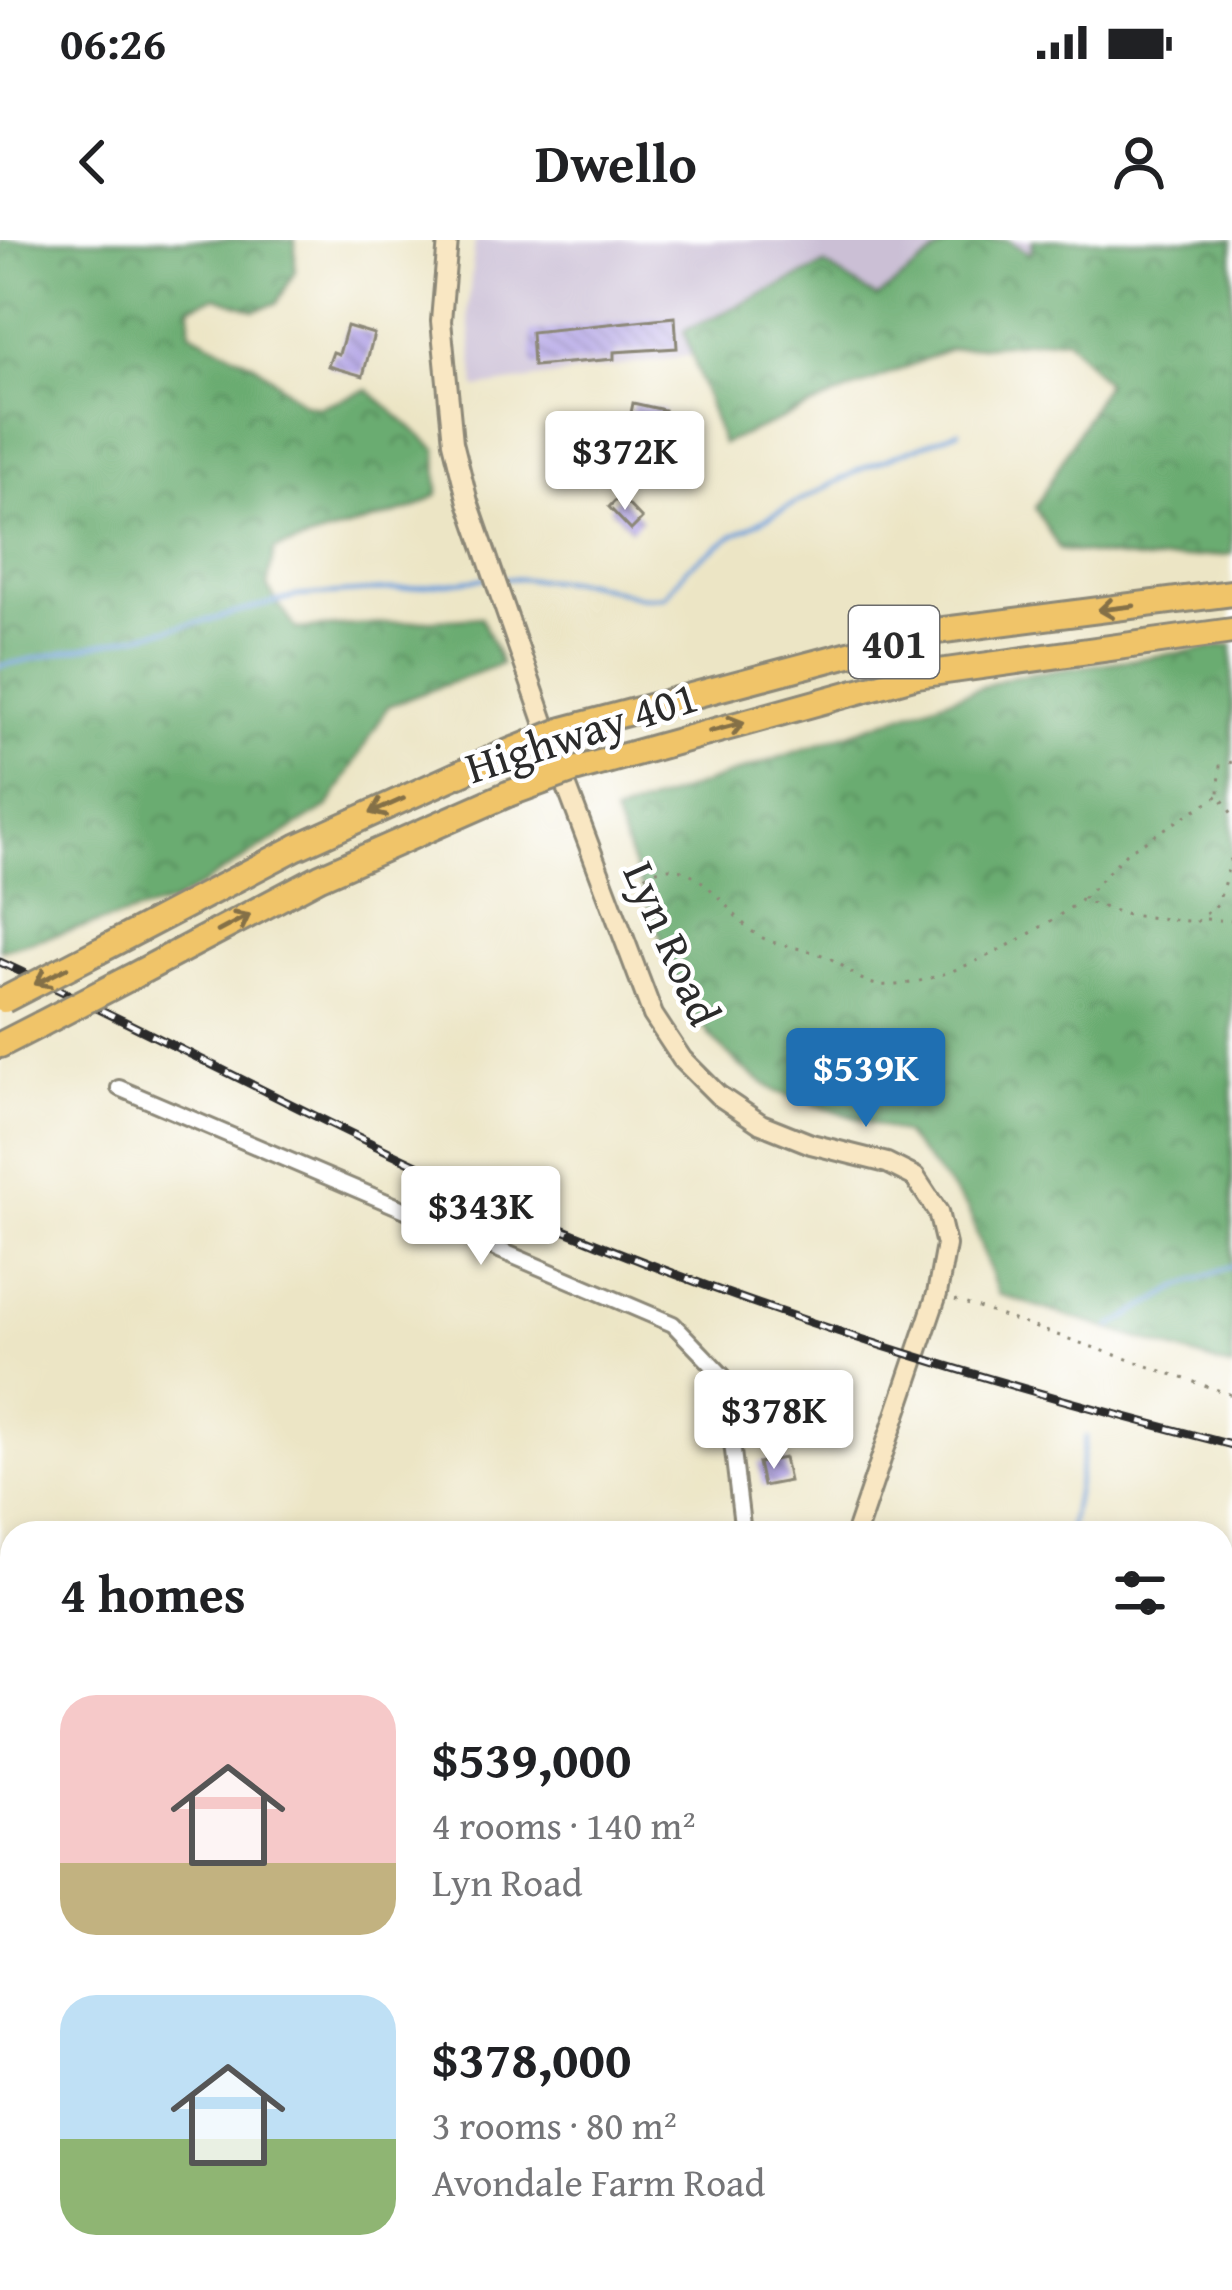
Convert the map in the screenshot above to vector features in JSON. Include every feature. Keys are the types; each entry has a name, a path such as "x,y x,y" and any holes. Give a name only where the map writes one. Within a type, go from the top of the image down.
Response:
{"highway":[{"name":"Highway 401","path":"2,1001 297,848 563,730 936,631 1232,593"},
{"name":"Highway 401","path":"0,1045 320,877 574,770 917,675 1232,631"}],"main road":[{"name":"Lyn Road","path":"448,240 441,321 453,442 468,502 653,1015 682,1059 718,1095 761,1124 812,1144 887,1163 914,1178 938,1212 946,1245 937,1294 860,1521"}],"street":[{"path":"119,1088 674,1324 724,1377 742,1521"}],"path":[{"path":"1232,762 1220,766 1219,795 1232,814"},
{"path":"606,894 661,868 680,870 705,884 754,932 781,945 819,953 879,985 965,968 1059,917 1126,854 1219,795"},
{"path":"1204,919 1218,904 1232,855"},
{"path":"1081,900 1128,915 1232,921"},
{"path":"937,1294 1232,1395"}],"shaded area":[{"path":"475,240 1167,240 892,325 476,388 468,308"}],"green space":[{"path":"0,240 295,240 295,271 277,303 254,310 216,297 190,306 190,332 256,365 304,404 319,407 368,390 437,450 438,494 415,508 274,550 267,587 296,629 481,617 501,664 388,706 329,806 174,902 0,950"},
{"path":"953,240 1007,240 1031,254 1033,240 1232,240 1232,554 1147,561 1060,550 1035,508 1106,383 1066,338 949,349 722,444 684,331 825,265 877,298"},
{"path":"1232,645 1232,1368 998,1294 968,1209 904,1134 777,1092 742,1068 710,1036 684,998 614,815 1011,677"}],"building":[{"path":"675,317 677,348 614,352 614,359 533,366 531,332"},
{"path":"347,326 374,334 363,376 328,366 333,352 339,354"},
{"path":"633,403 664,410 659,436 647,434 645,442 626,438"},
{"path":"620,496 642,519 631,530 609,507"},
{"path":"784,1458 789,1481 763,1486 758,1463"}],"waterway":[{"path":"499,578 585,582 640,597 664,597 688,567 734,535 861,469 959,431"},
{"path":"0,666 297,596 487,578"},
{"path":"1111,1327 1178,1287 1232,1266"},
{"path":"1071,1521 1086,1437"}],"railway":[{"path":"0,962 386,1150 603,1246 870,1342 1232,1445"}]}
